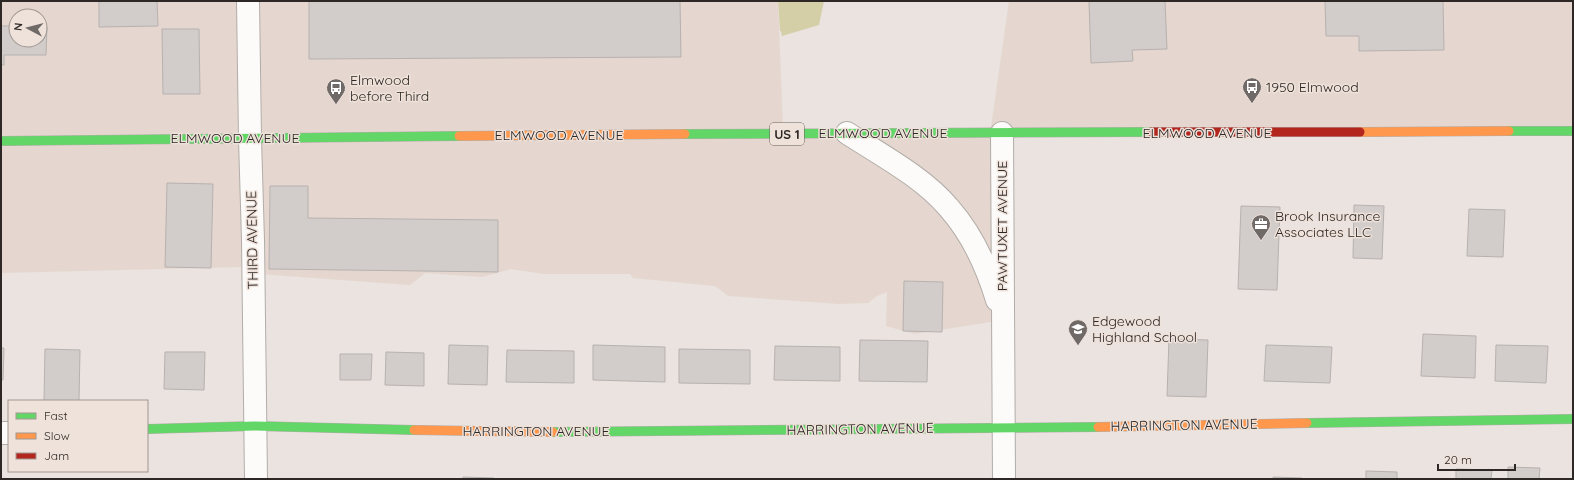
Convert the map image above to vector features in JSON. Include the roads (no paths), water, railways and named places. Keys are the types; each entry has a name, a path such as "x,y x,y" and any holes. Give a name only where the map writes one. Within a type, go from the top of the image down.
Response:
{"main road":[{"name":"ELMWOOD AVENUE","path":"1,141 543,135 1573,131"},
{"name":"HARRINGTON AVENUE","path":"148,429 255,426 501,432 1004,428 1573,419"}],"street":[{"name":"THIRD AVENUE","path":"248,1 256,479"},
{"name":"PAWTUXET AVENUE","path":"1002,133 1004,479"},
{"name":"PAWTUXET AVENUE","path":"847,134 913,176 948,207 972,240 992,281 1003,320"}],"place":[{"name":"1950 Elmwood","path":"1252,104"},
{"name":"Elmwood before Third","path":"336,105"},
{"name":"Brook Insurance Associates LLC","path":"1261,241"},
{"name":"Edgewood Highland School","path":"1078,346"}]}
